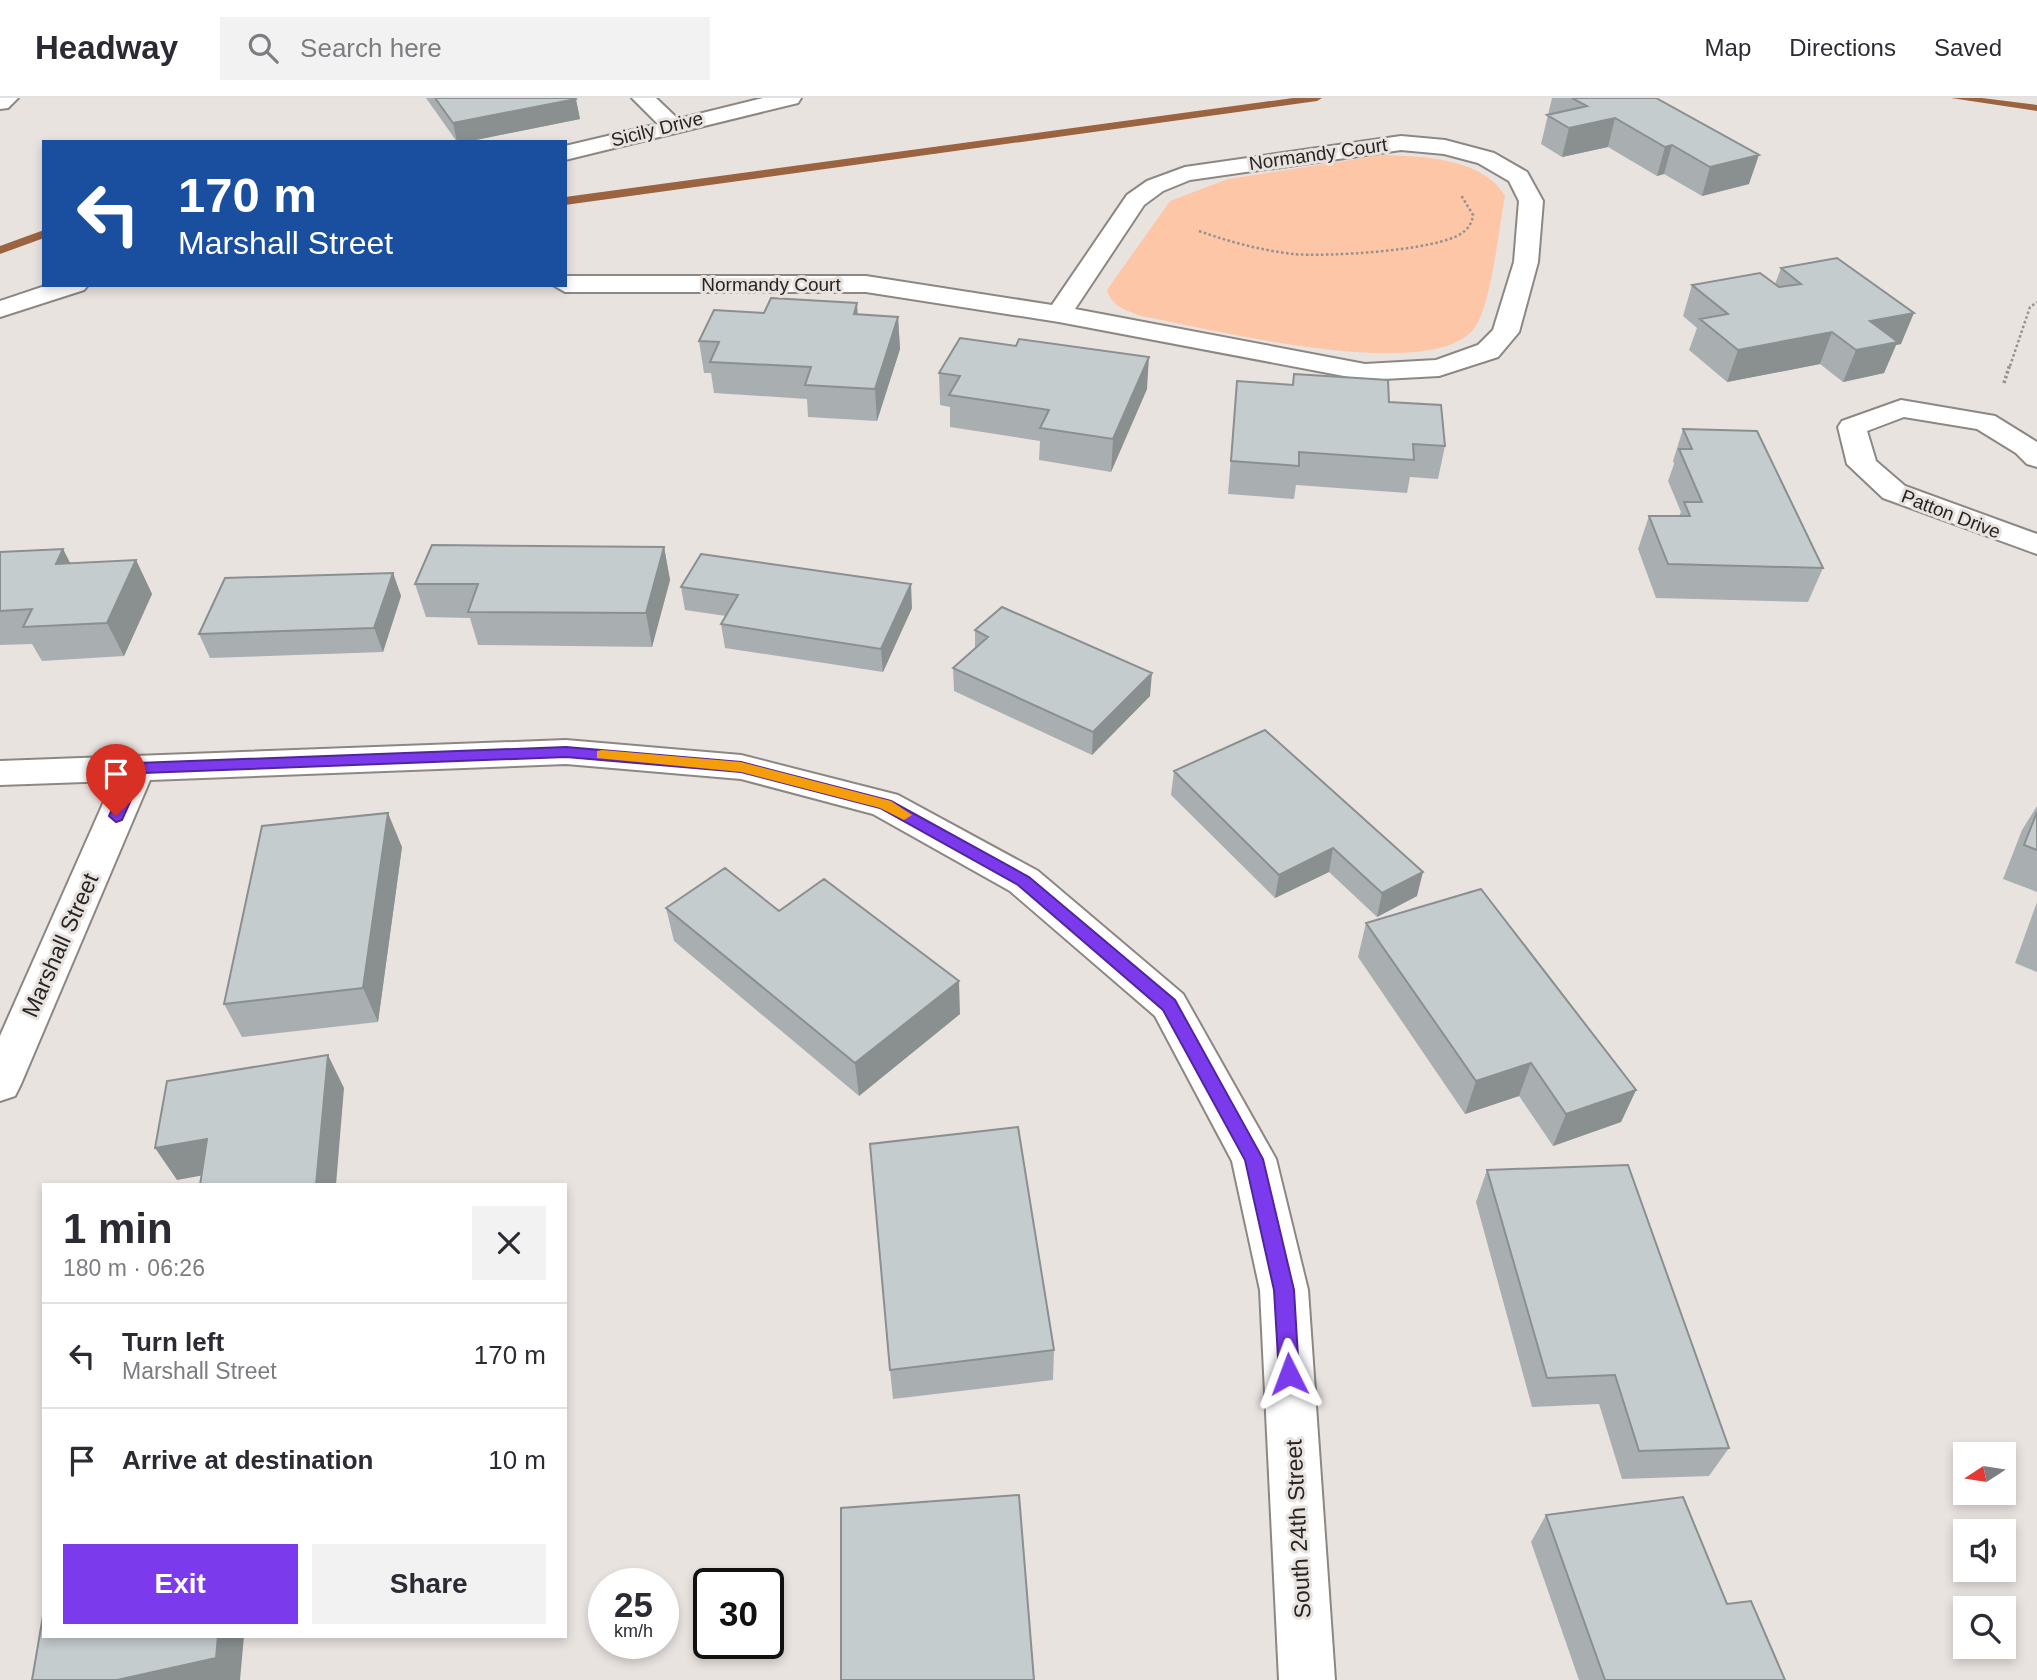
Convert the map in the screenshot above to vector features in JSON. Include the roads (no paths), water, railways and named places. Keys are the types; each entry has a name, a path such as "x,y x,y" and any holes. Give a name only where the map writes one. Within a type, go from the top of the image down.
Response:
{"street":[{"path":"0,103 7,98"},
{"path":"643,98 672,125"},
{"name":"Sicily Drive","path":"567,152 790,98"},
{"name":"Normandy Court","path":"567,284 866,284 1059,314 1365,372 1439,368 1488,351 1506,332 1526,262 1531,201 1520,177 1486,158 1444,147 1401,143 1185,174 1155,186 1135,200 1059,314"},
{"path":"0,309 69,287"},
{"name":"Patton Drive","path":"2037,458 2026,447 1986,422 1901,408 1852,428 1862,464 1894,492 2037,545"},
{"name":"South 24th Street","path":"0,773 566,752 741,767 885,804 1024,881 1169,1005 1254,1159 1284,1290 1307,1680"},
{"name":"Marshall Street","path":"0,1083 137,768"}],"waterway":[{"path":"567,201 1317,98"},
{"path":"1956,98 2037,108"},
{"path":"0,250 42,235"}]}
